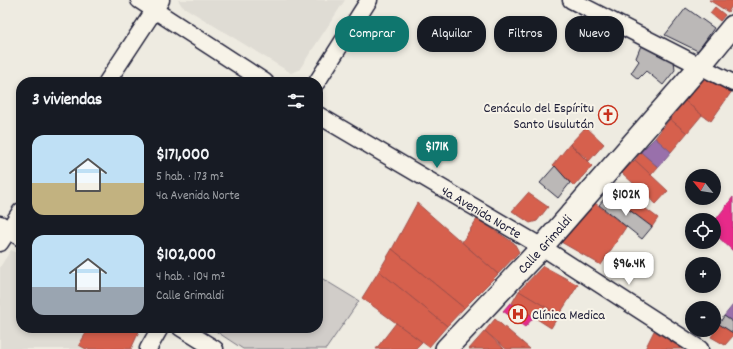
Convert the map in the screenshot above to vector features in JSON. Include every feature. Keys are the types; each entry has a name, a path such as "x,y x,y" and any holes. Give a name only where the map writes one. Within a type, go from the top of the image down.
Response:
{"main road":[{"name":"Calle Grimaldi","path":"446,349 542,247 733,26"}],"street":[{"path":"139,0 158,5 258,77"},
{"path":"320,77 369,0"},
{"path":"571,0 733,83"},
{"path":"110,77 158,5"},
{"name":"4a Avenida Norte","path":"323,118 542,247 700,349"},
{"path":"7,234 16,219"},
{"path":"148,349 157,333"},
{"path":"189,333 215,349"}],"shaded area":[{"path":"178,0 345,0 299,70 291,73 182,6"},
{"path":"11,250 16,252 16,333 139,333 131,349 0,349 0,267"},
{"path":"323,279 359,301 326,349 243,349 219,333 323,333"}],"building: Comercios":[{"path":"709,0 733,0 733,4 728,12"},
{"path":"715,7 725,15 720,21 710,13"},
{"path":"702,77 732,91 711,121 685,101"},
{"path":"685,101 702,115 687,133 670,119"},
{"path":"670,119 687,133 671,152 655,138"},
{"path":"586,127 604,144 589,161 570,144"},
{"path":"570,144 592,166 574,186 553,165"},
{"path":"641,152 658,167 651,175 635,160"},
{"path":"635,160 668,191 656,204 622,173"},
{"path":"614,185 658,218 652,227 608,194"},
{"path":"528,193 548,207 537,221 530,223 512,211"},
{"path":"417,203 498,274 464,308 392,249"},
{"path":"595,203 626,227 601,265 561,242"},
{"path":"477,219 514,243 519,252 498,274 462,242"},
{"path":"392,249 464,308 447,326 379,271"},
{"path":"543,266 578,285 559,315 519,291"},
{"path":"379,271 447,326 429,347 362,298"},
{"path":"519,291 559,315 551,328 512,303"},
{"path":"495,319 530,349 506,349 485,331"},
{"path":"396,323 422,342 415,349 376,349"},
{"path":"721,325 733,333 733,336 725,345 711,337 721,337"},
{"path":"485,331 504,349 469,349"},
{"path":"654,331 683,349 645,349"},
{"path":"86,333 138,333 131,349 86,349 79,345"}],"building: Oficinas":[{"path":"655,138 671,152 658,167 641,152"},
{"path":"733,305 733,322 724,316"}],"building: Salud":[{"path":"733,197 733,251 721,240 721,213"},
{"name":"Clínica Medica","path":"510,303 534,317 525,327 503,311"}],"building: Otros":[{"path":"686,8 714,28 698,51 665,35"},
{"path":"642,43 674,60 675,70 663,85 646,71 638,79 631,73 639,61 636,58"},
{"path":"555,166 570,183 558,198 540,183"},
{"path":"608,194 652,227 642,239 599,205"},
{"path":"724,316 733,322 733,333 721,325 721,321"}],"place":[{"name":"Cenáculo del Espíritu Santo Usulután","path":"608,115"},
{"name":"Clínica Medica","path":"518,314"}]}
